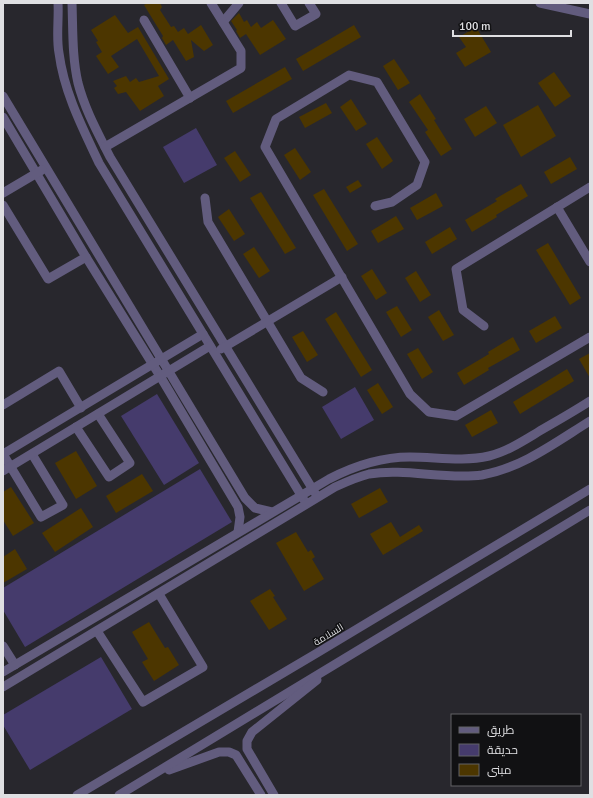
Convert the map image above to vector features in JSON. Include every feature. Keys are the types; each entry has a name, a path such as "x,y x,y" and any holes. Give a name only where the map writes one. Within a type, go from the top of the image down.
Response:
{"street":[{"path":"58,3 58,51 66,88 73,108 99,163 307,504"},
{"path":"72,3 73,44 78,83 92,121 105,147 318,498"},
{"path":"105,147 241,68 241,52 211,3"},
{"path":"223,22 239,3"},
{"path":"281,3 295,26 316,14 309,3"},
{"path":"540,3 590,14"},
{"path":"144,20 190,98"},
{"path":"375,206 392,202 417,185 425,162 377,82 349,75 276,119 265,146 410,394 429,412 456,416 590,337"},
{"path":"4,100 245,498 255,508 272,512"},
{"path":"3,117 238,507 240,517 238,532"},
{"path":"3,193 46,168"},
{"path":"484,326 463,310 456,269 590,187"},
{"path":"205,198 208,222 301,378 323,392"},
{"path":"3,205 48,279 86,257"},
{"path":"557,207 590,262"},
{"path":"7,469 160,376 213,349 226,346 342,277"},
{"path":"32,454 63,505 41,517 7,469 3,454 204,334"},
{"path":"3,405 59,371 81,408"},
{"path":"3,672 343,471 362,464 385,459 408,457 462,459 490,456 522,442 590,401"},
{"path":"76,427 108,477 130,463 98,414"},
{"path":"3,687 307,504 350,480 369,474 388,472 466,476 496,472 514,466 529,458 590,421"},
{"name":"السلامة","path":"77,795 590,489"},
{"path":"119,795 590,510"},
{"path":"97,631 143,702 202,667 159,594"},
{"path":"3,646 15,665"},
{"path":"274,795 247,749 247,741 252,732 347,656"},
{"path":"149,778 219,752 229,752 236,755 261,795"}],"green space":[{"path":"196,128 217,165 184,183 163,147"},
{"path":"355,387 374,420 341,439 322,407"},
{"path":"157,394 199,463 164,485 121,416"},
{"path":"200,469 232,522 25,647 3,610 3,588"},
{"path":"101,657 132,709 30,770 3,725 3,715"}],"building":[{"path":"148,3 160,3 162,7 160,10 171,27 174,26 178,32 184,28 188,34 201,25 213,45 204,51 191,40 194,57 186,61 173,40 166,45 162,38 163,36 144,5"},
{"path":"239,13 244,22 247,20 251,27 257,22 261,28 273,20 286,39 260,55 246,34 240,38 231,21"},
{"path":"115,15 128,33 138,27 169,79 158,86 164,96 140,111 126,92 118,94 114,88 117,86 113,81 126,76 130,82 136,78 139,82 159,76 137,39 111,56 119,67 108,74 96,56 102,52 96,42 98,41 91,30"},
{"path":"354,25 361,37 303,71 296,59"},
{"path":"476,27 491,52 465,67 456,53 466,47 459,37"},
{"path":"394,59 410,83 398,90 383,66"},
{"path":"285,67 292,79 233,113 226,101"},
{"path":"554,72 571,96 555,107 538,83"},
{"path":"420,94 436,119 434,120 452,149 441,156 425,132 428,130 409,102"},
{"path":"351,99 367,124 356,131 340,107"},
{"path":"326,103 332,113 305,128 299,117"},
{"path":"538,105 556,136 521,157 503,125"},
{"path":"486,106 497,123 475,137 464,119"},
{"path":"377,137 393,161 382,169 366,144"},
{"path":"295,148 311,172 300,180 284,155"},
{"path":"235,151 251,175 240,182 224,158"},
{"path":"570,157 577,169 551,184 544,172"},
{"path":"358,180 362,186 350,193 346,187"},
{"path":"521,184 528,196 496,215 497,217 472,232 465,220 497,201 495,199"},
{"path":"324,189 358,244 347,251 313,195"},
{"path":"261,192 296,248 285,254 250,198"},
{"path":"436,193 443,206 417,220 410,208"},
{"path":"229,209 245,234 234,241 218,217"},
{"path":"396,216 404,229 378,243 371,231"},
{"path":"450,227 457,239 432,254 425,242"},
{"path":"548,243 581,298 570,305 536,250"},
{"path":"254,247 270,271 259,278 243,254"},
{"path":"372,269 387,293 376,300 361,276"},
{"path":"416,271 431,295 420,302 405,278"},
{"path":"397,306 412,330 401,337 386,312"},
{"path":"439,310 454,335 443,341 428,317"},
{"path":"336,312 372,370 361,377 325,319"},
{"path":"555,316 562,328 536,343 529,331"},
{"path":"303,331 318,355 307,362 292,337"},
{"path":"513,337 520,350 488,368 489,370 464,385 457,373 489,354 488,352"},
{"path":"418,348 433,372 422,379 407,354"},
{"path":"590,353 590,378 579,359"},
{"path":"567,369 574,381 520,414 513,402"},
{"path":"378,383 393,407 382,414 367,390"},
{"path":"491,410 498,423 472,437 465,425"},
{"path":"76,451 97,486 76,499 55,463"},
{"path":"142,474 153,491 116,513 106,496"},
{"path":"11,487 34,523 13,536 3,520 3,492"},
{"path":"380,488 388,502 359,518 351,504"},
{"path":"81,508 93,527 55,552 42,533"},
{"path":"391,522 400,537 419,525 423,531 383,555 370,534"},
{"path":"296,532 308,552 311,550 315,557 312,559 324,579 304,591 276,543"},
{"path":"15,549 27,569 3,583 3,557"},
{"path":"270,589 275,596 273,597 287,619 269,630 250,601"},
{"path":"149,622 165,648 168,647 179,665 154,681 142,662 148,659 132,632"}]}
